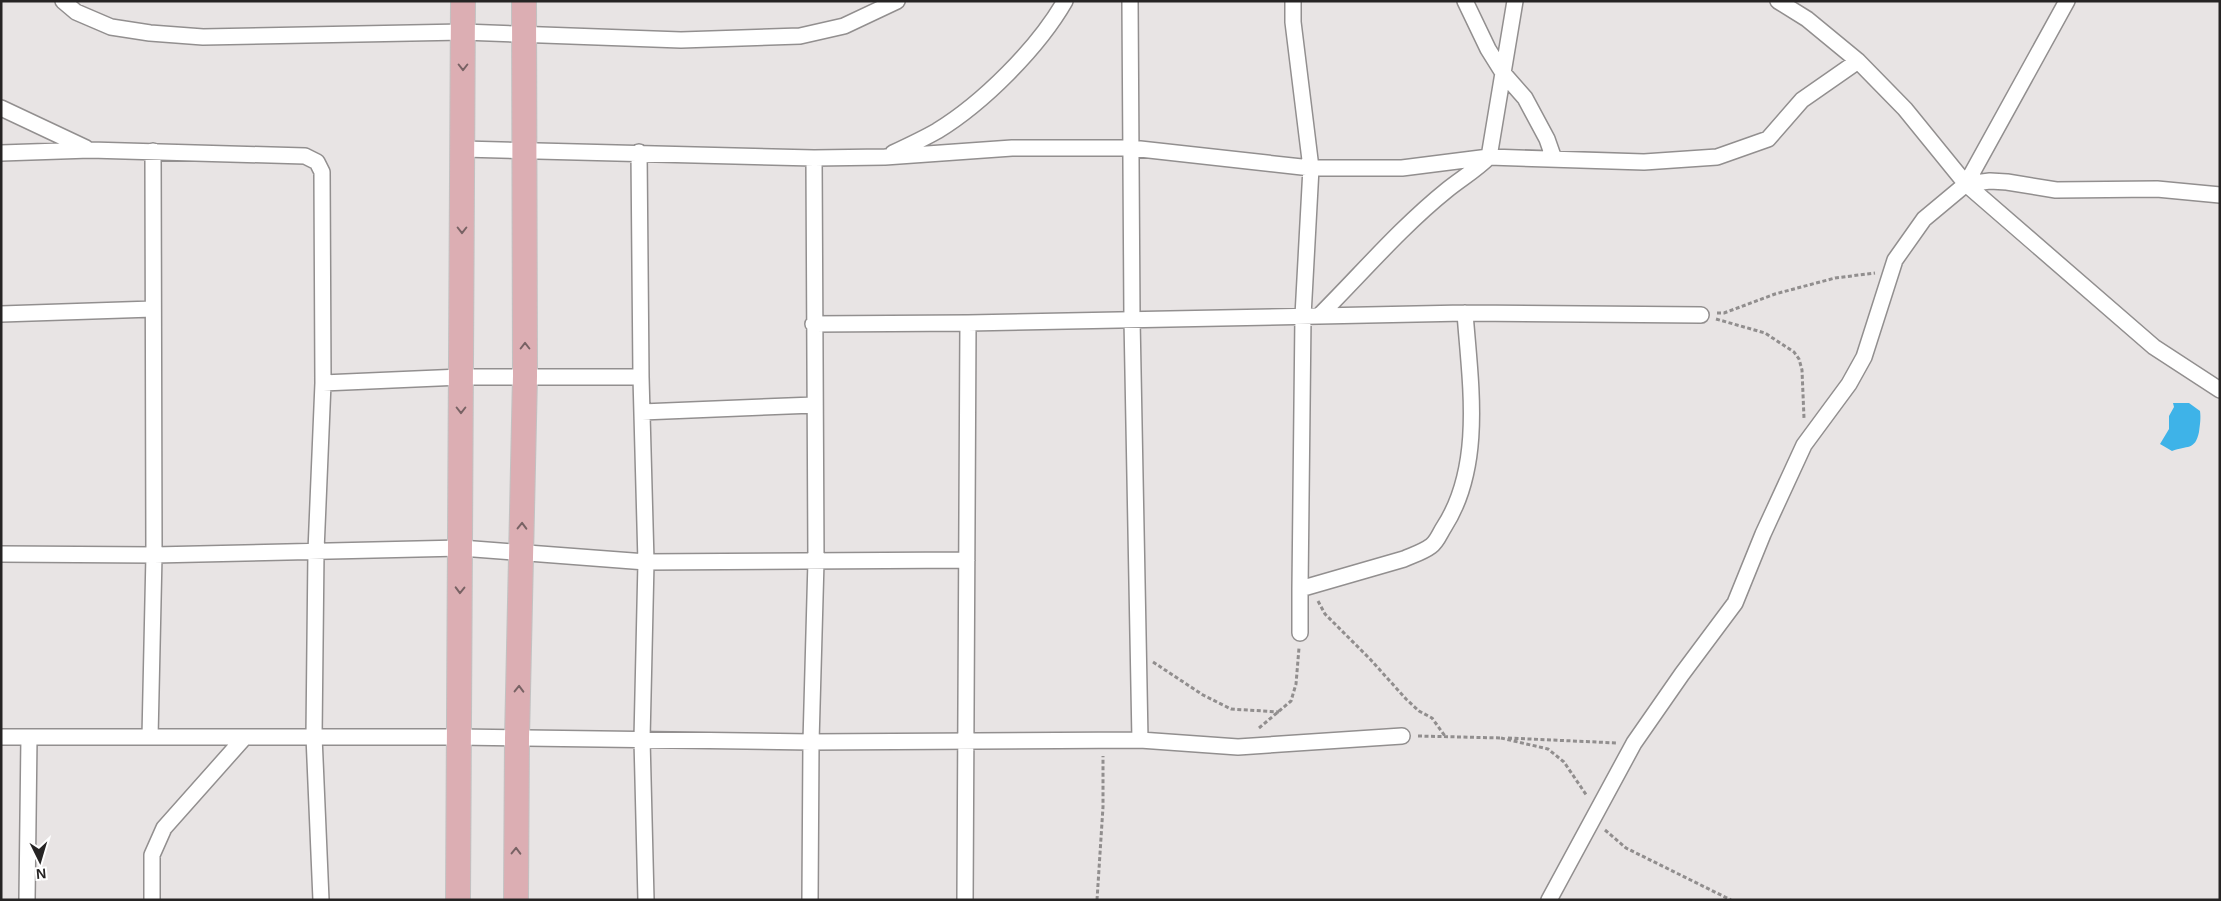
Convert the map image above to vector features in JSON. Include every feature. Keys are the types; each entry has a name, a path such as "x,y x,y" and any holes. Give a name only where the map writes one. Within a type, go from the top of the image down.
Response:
{"main road":[{"path":"458,900 463,1"},
{"path":"516,900 517,738 526,376 524,1"}],"street":[{"path":"63,1 76,12 111,27 150,33 203,37 463,32 681,40 800,36 844,26 897,1"},
{"path":"885,157 937,131 976,104 1021,59 1058,14 1065,1"},
{"path":"1130,1 1132,319 1140,740"},
{"path":"1293,1 1293,22 1310,168 1303,316 1307,587 1300,633"},
{"path":"1465,1 1488,49 1503,73 1525,98 1547,139 1554,159"},
{"path":"1319,316 1422,214 1448,190 1475,171 1489,157 1515,1"},
{"path":"1778,1 1807,19 1858,61 1905,109 1966,184 2154,347 2220,390"},
{"path":"1549,900 1634,743 1682,674 1735,604 1763,534 1804,445 1849,384 1864,356 1895,260 1924,219 1966,184 2068,1"},
{"path":"463,149 525,149 814,158 885,157 1012,148 1131,148 1310,168 1402,168 1489,157 1644,162 1717,157 1768,139 1802,100 1858,61"},
{"path":"1,108 90,150"},
{"path":"1,153 90,150 305,156 316,162 322,172 323,383 316,551 314,736 320,900"},
{"path":"150,737 154,555 153,151"},
{"path":"639,152 640,377 646,562 642,739 646,900"},
{"path":"810,900 811,742 816,561 813,324 814,158"},
{"path":"1966,184 1998,182 2056,190 2156,189 2220,195"},
{"path":"1,314 153,309"},
{"path":"813,324 968,323 1465,313 1702,315"},
{"path":"1307,587 1419,553 1433,545 1454,511 1467,469 1470,431 1471,394 1465,313"},
{"path":"965,900 968,323"},
{"path":"323,383 461,377 640,377"},
{"path":"642,412 814,405"},
{"path":"1,554 154,555 461,548 646,562 967,560"},
{"path":"1,737 244,738 314,736 811,742 1140,740 1238,747 1402,736"},
{"path":"27,900 29,737"},
{"path":"152,900 152,855 164,828 244,738"}],"path":[{"path":"1702,315 1724,313 1784,292 1835,278 1870,274 1892,268"},
{"path":"1702,315 1765,333 1794,352 1799,359 1802,370 1804,445"},
{"path":"1307,587 1325,614 1370,659 1406,700 1419,711 1432,718 1445,736"},
{"path":"1238,747 1286,707 1294,695 1300,633"},
{"path":"1139,656 1161,665 1202,694 1231,709 1279,712"},
{"path":"1402,736 1634,743"},
{"path":"1501,738 1548,749 1564,762 1597,812 1605,831 1626,848 1731,900"},
{"path":"1098,900 1103,807 1103,740"}],"water":[{"path":"2173,403 2189,403 2200,411 2200,419 2199,432 2193,445 2172,451 2160,444 2169,429 2169,416 2174,407"}]}
